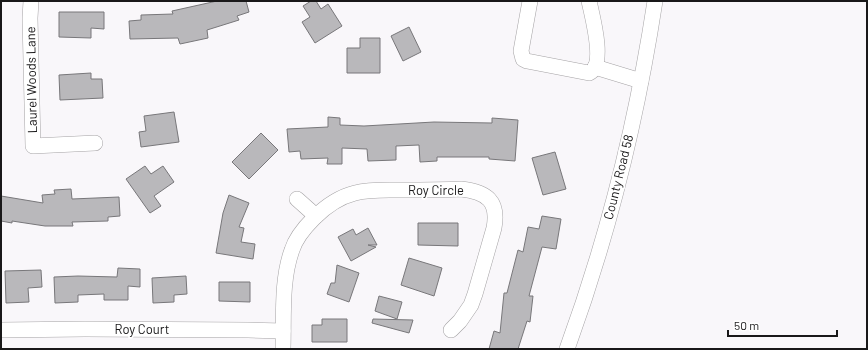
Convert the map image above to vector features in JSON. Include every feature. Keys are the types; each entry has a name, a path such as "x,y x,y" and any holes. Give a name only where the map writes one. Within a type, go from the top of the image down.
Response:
{"street":[{"name":"Laurel Woods Lane","path":"31,1 30,18 33,146 95,143"},
{"path":"530,1 521,51 523,59 589,73 592,72 595,67 598,49 589,1"},
{"name":"County Road 58","path":"567,349 602,242 618,183 650,37 655,1"},
{"path":"595,67 641,81"},
{"name":"Roy Circle","path":"283,349 286,272 292,250 298,237 323,209 340,198 356,193 376,190 461,189 478,192 492,202 495,208 496,219 475,294 471,305 460,321 450,330"},
{"path":"297,199 316,216"},
{"name":"Roy Court","path":"1,330 85,329 283,331"}],"building":[{"path":"217,1 246,1 249,12 237,16 239,20 207,30 208,38 180,44 178,38 130,39 129,21 141,20 141,15 173,14 172,11"},
{"path":"311,1 316,1 321,9 328,4 342,26 315,43 302,22 310,17 303,6"},
{"path":"59,12 104,12 104,29 91,28 91,38 59,37"},
{"path":"409,27 421,52 403,61 391,36"},
{"path":"360,38 380,38 380,73 347,73 347,48 360,48"},
{"path":"91,73 91,79 102,79 103,98 60,100 59,75"},
{"path":"174,112 179,142 141,147 139,132 146,131 144,116"},
{"path":"328,117 340,118 340,125 364,126 434,122 492,123 492,118 518,120 515,161 489,159 489,157 437,157 437,161 420,162 419,145 396,146 396,160 368,161 367,149 342,148 342,164 327,164 328,158 301,159 300,151 289,152 287,129 328,127"},
{"path":"261,133 278,150 249,179 232,162"},
{"path":"555,152 566,189 543,195 532,158"},
{"path":"145,166 151,174 163,166 174,182 154,196 161,206 150,213 126,179"},
{"path":"71,189 72,199 119,197 120,216 108,217 108,221 72,222 73,226 45,226 12,221 12,223 1,221 1,196 43,203 42,195 55,194 54,190"},
{"path":"229,195 249,203 239,227 244,228 241,242 255,244 253,259 216,253 223,213"},
{"path":"542,216 561,219 556,249 542,247 529,296 533,296 530,322 527,321 518,349 489,349 494,331 500,333 504,293 507,293 518,250 523,252 528,227 539,229"},
{"path":"418,223 458,223 458,246 418,245"},
{"path":"368,228 377,245 368,245 376,247 351,261 338,237 353,229 356,235"},
{"path":"409,258 442,268 434,296 401,285"},
{"path":"337,265 359,273 349,302 327,294 331,283 335,283"},
{"path":"118,268 140,269 140,287 128,286 128,300 104,300 104,294 78,295 78,302 55,303 54,277 117,277"},
{"path":"41,270 42,287 28,288 29,302 6,303 5,271"},
{"path":"186,276 187,294 174,295 174,302 153,303 152,278"},
{"path":"219,282 250,282 250,302 219,301"},
{"path":"379,296 402,302 397,319 375,311"},
{"path":"322,319 347,319 347,342 312,342 312,325 322,325"},
{"path":"373,319 413,320 409,333 372,323"}]}
